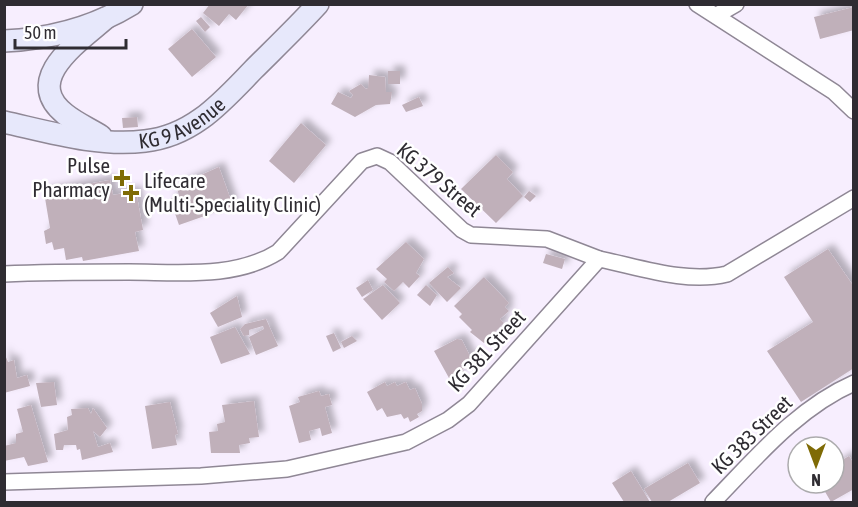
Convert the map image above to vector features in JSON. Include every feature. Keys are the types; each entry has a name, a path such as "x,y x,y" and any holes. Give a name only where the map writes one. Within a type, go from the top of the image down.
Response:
{"main road":[{"path":"4,41 60,34 106,18 132,4"},
{"name":"KG 9 Avenue","path":"4,122 109,141 146,141 178,133 225,101 318,5"},
{"path":"106,18 60,60 51,74 49,87 54,101 65,114 109,141"}],"street":[{"path":"697,4 834,92 854,111"},
{"path":"717,15 736,4"},
{"name":"KG 379 Street","path":"4,274 202,272 237,269 263,262 279,252 362,162 377,156 390,162 462,230 471,235 547,239 599,259"},
{"path":"599,259 710,278 727,274 854,198"},
{"name":"KG 381 Street","path":"4,482 201,476 287,469 406,442 448,420 469,404 599,259"},
{"name":"KG 383 Street","path":"713,502 780,433 812,408 854,383"}],"building":[{"path":"210,4 249,4 236,20 229,14 219,26 203,13"},
{"path":"854,7 854,30 820,39 814,17"},
{"path":"201,17 210,27 205,32 196,21"},
{"path":"192,29 216,57 192,77 168,49"},
{"path":"388,71 400,71 400,84 388,84"},
{"path":"369,75 385,77 386,92 392,92 390,104 376,105 355,117 331,104 338,92 351,98 353,95 349,91 361,84 366,89 368,88"},
{"path":"419,97 423,106 406,112 402,105"},
{"path":"137,117 138,127 123,128 122,118"},
{"path":"301,123 326,145 294,183 269,161"},
{"path":"496,155 513,172 507,179 523,196 496,223 461,189"},
{"path":"219,167 233,206 179,225 170,199 179,195 176,186"},
{"path":"110,180 113,195 136,191 143,230 135,232 139,251 83,261 82,257 66,260 64,248 54,250 52,242 46,244 44,231 50,228 44,192"},
{"path":"529,191 536,196 530,202 524,197"},
{"path":"406,242 424,259 416,273 420,276 409,288 403,282 394,291 384,282 387,279 376,269"},
{"path":"828,249 854,287 854,368 801,402 767,351 813,322 784,277"},
{"path":"546,254 565,259 562,269 543,263"},
{"path":"448,267 454,273 447,277 461,288 447,302 429,283"},
{"path":"484,277 509,303 505,307 509,311 500,319 504,323 484,343 470,332 472,330 459,317 462,314 454,306"},
{"path":"368,280 373,290 362,297 356,288"},
{"path":"383,285 400,303 382,320 363,299"},
{"path":"426,285 437,295 430,306 417,295"},
{"path":"237,296 242,317 218,327 210,313"},
{"path":"266,319 278,346 256,355 249,337 264,329 263,326 249,330 249,335 244,336 240,329 245,324"},
{"path":"235,327 250,354 221,364 210,337"},
{"path":"334,333 341,348 333,352 326,336"},
{"path":"352,336 357,341 344,348 341,342"},
{"path":"457,339 462,340 474,364 463,369 464,372 449,378 434,351"},
{"path":"4,352 8,362 14,360 17,378 27,375 30,386 4,393"},
{"path":"54,382 57,405 41,407 36,383"},
{"path":"385,382 387,386 395,382 397,386 406,382 410,390 415,388 422,404 422,411 417,414 419,417 410,422 408,417 404,419 401,414 387,417 382,408 377,411 367,392"},
{"path":"319,391 321,396 329,394 332,405 325,407 332,433 322,436 320,428 309,431 311,440 299,443 289,406 300,402 298,397"},
{"path":"254,401 259,437 249,438 250,443 239,445 240,453 211,453 209,432 218,431 217,424 225,422 222,405"},
{"path":"170,402 178,434 175,435 177,445 152,449 145,406"},
{"path":"31,405 48,462 28,466 24,457 4,461 4,446 16,443 16,434 23,432 17,409"},
{"path":"88,408 91,414 93,408 107,428 100,437 93,431 98,447 110,443 113,452 82,460 80,449 77,450 76,445 64,445 63,450 56,450 54,434 68,430 67,417 72,415 71,409"},
{"path":"849,456 854,464 854,489 846,494 846,458"},
{"path":"688,463 700,483 668,502 652,502 644,489"},
{"path":"631,471 650,502 624,502 612,483"},
{"path":"827,495 843,495 831,502"}],"place":[{"name":"Pulse Pharmacy","path":"122,178"},
{"name":"Lifecare (Multi-Speciality Clinic)","path":"131,193"}]}
